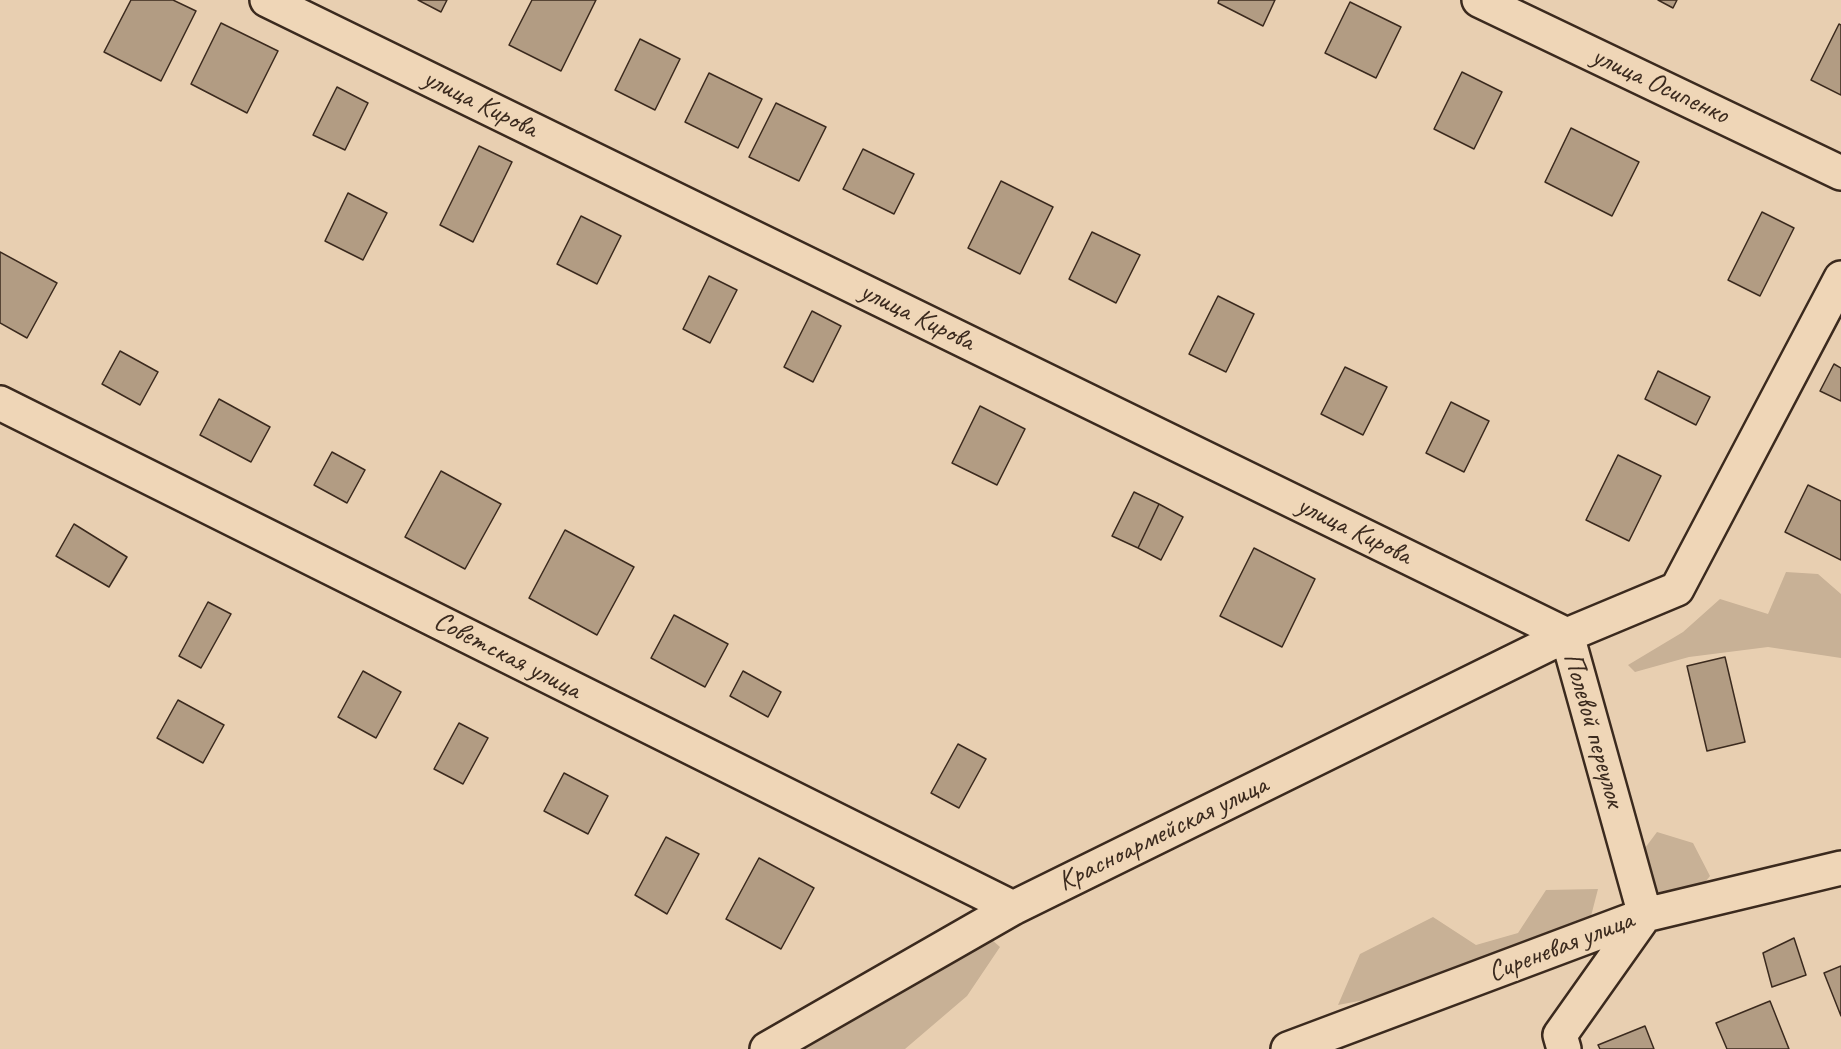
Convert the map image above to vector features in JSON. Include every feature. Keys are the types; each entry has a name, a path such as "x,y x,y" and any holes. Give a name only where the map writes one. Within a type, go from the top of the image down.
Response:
{"street":[{"name":"улица Кирова","path":"267,0 1567,635"},
{"name":"улица Осипенко","path":"1479,0 1841,172"},
{"name":"Полевой переулок","path":"1645,915 1567,635 1677,589 1841,278"},
{"name":"Советская улица","path":"0,403 1013,908"},
{"name":"Красноармейская улица","path":"767,1049 1013,908 1567,635"},
{"name":"Сиреневая улица","path":"1288,1049 1645,915 1841,868"},
{"path":"1564,1049 1560,1035 1645,915"}],"shaded area":[{"path":"1786,572 1818,574 1841,594 1841,658 1768,647 1689,657 1635,672 1628,665 1683,632 1720,599 1768,614"},
{"path":"1657,832 1693,843 1710,876 1696,893 1655,899 1636,860"},
{"path":"1598,889 1590,920 1422,989 1338,1005 1360,954 1433,917 1476,945 1518,933 1546,890"},
{"path":"982,931 1000,947 967,996 905,1049 798,1049"}],"building":[{"path":"131,0 173,0 196,11 161,81 104,52"},
{"path":"418,0 447,0 441,12"},
{"path":"532,0 596,0 561,71 509,45"},
{"path":"1219,0 1275,0 1263,26 1218,3"},
{"path":"1658,0 1677,0 1673,8"},
{"path":"1350,2 1401,27 1376,78 1325,53"},
{"path":"221,23 278,51 247,113 191,84"},
{"path":"1839,24 1841,25 1841,95 1811,80"},
{"path":"640,39 680,59 655,110 615,90"},
{"path":"1462,72 1502,92 1474,149 1434,129"},
{"path":"709,73 762,99 738,148 685,122"},
{"path":"337,87 368,103 345,150 313,135"},
{"path":"776,103 826,127 799,181 749,157"},
{"path":"1571,128 1639,162 1612,216 1545,182"},
{"path":"479,146 512,162 473,242 440,225"},
{"path":"863,149 914,174 894,214 843,189"},
{"path":"1001,181 1053,207 1020,274 968,248"},
{"path":"348,193 387,213 363,260 325,241"},
{"path":"1762,212 1794,228 1760,296 1728,280"},
{"path":"581,216 621,236 597,284 557,264"},
{"path":"1092,232 1140,255 1116,303 1069,279"},
{"path":"0,252 57,283 27,338 0,323"},
{"path":"709,276 737,290 710,343 683,329"},
{"path":"1218,296 1254,314 1226,372 1189,354"},
{"path":"812,311 841,326 813,382 784,367"},
{"path":"120,351 158,372 140,405 102,384"},
{"path":"1834,364 1841,368 1841,401 1820,391"},
{"path":"1345,367 1387,387 1363,435 1321,414"},
{"path":"1658,371 1710,397 1696,425 1645,399"},
{"path":"219,399 270,427 251,462 200,435"},
{"path":"1451,402 1489,421 1464,472 1426,453"},
{"path":"980,406 1025,429 997,485 952,463"},
{"path":"332,452 365,470 347,503 314,485"},
{"path":"1618,455 1661,476 1629,541 1586,520"},
{"path":"441,471 501,504 465,569 405,537"},
{"path":"1808,485 1841,501 1841,560 1785,532"},
{"path":"1134,492 1159,504 1138,548 1112,536"},
{"path":"1159,504 1183,517 1161,560 1138,548"},
{"path":"74,524 127,557 109,587 56,556"},
{"path":"565,530 634,567 597,635 529,598"},
{"path":"1254,548 1315,579 1282,647 1220,616"},
{"path":"208,602 231,614 201,668 179,656"},
{"path":"674,615 728,644 705,687 651,658"},
{"path":"1725,657 1745,742 1707,751 1687,666"},
{"path":"363,671 401,692 376,738 338,717"},
{"path":"743,671 781,692 768,717 730,696"},
{"path":"178,700 224,725 203,763 157,738"},
{"path":"459,723 488,738 463,784 434,769"},
{"path":"958,744 986,759 959,808 931,793"},
{"path":"564,773 608,796 588,834 544,811"},
{"path":"666,837 699,854 667,914 635,895"},
{"path":"759,858 814,888 781,949 726,919"},
{"path":"1794,938 1806,975 1772,987 1763,953"},
{"path":"1841,966 1841,1016 1824,973"},
{"path":"1770,1001 1789,1049 1727,1049 1716,1023"},
{"path":"1645,1026 1654,1049 1600,1049 1598,1045"}]}
